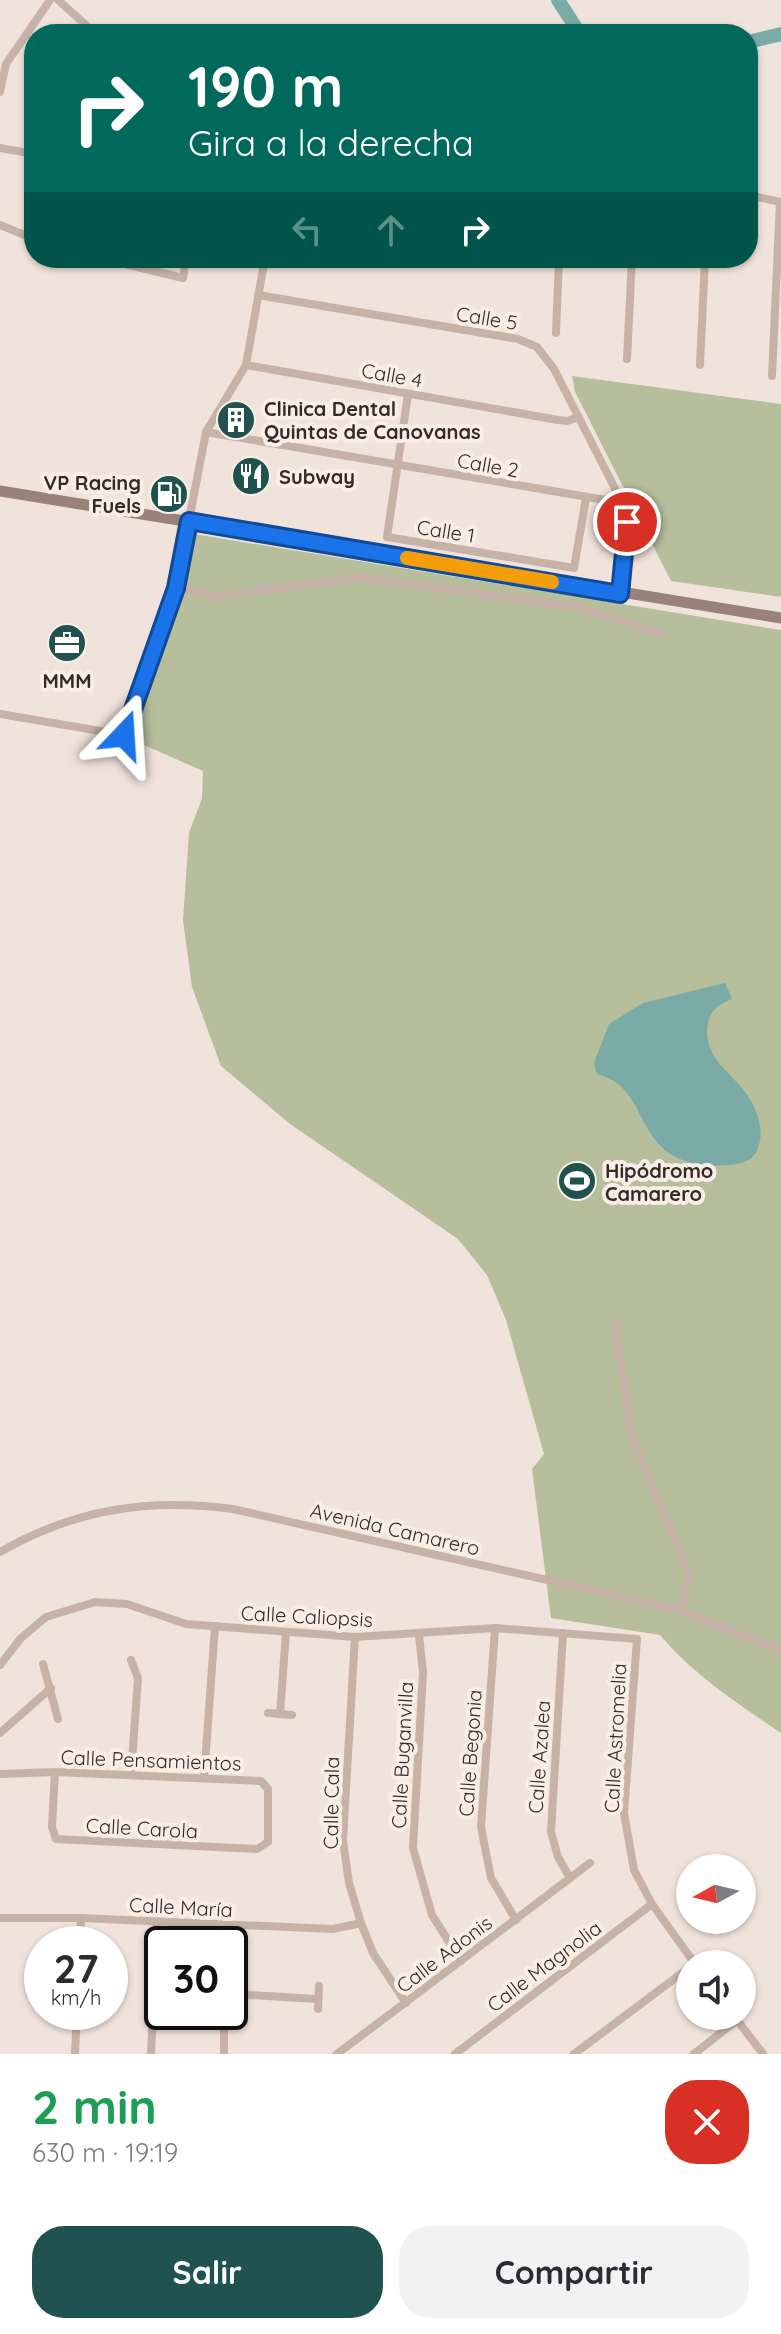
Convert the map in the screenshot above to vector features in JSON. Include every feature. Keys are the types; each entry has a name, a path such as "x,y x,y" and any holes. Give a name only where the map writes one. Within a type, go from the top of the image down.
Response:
{"main road":[{"path":"0,491 781,618"}],"street":[{"path":"34,24 50,0"},
{"path":"58,0 85,24"},
{"path":"0,92 6,64 24,38"},
{"path":"0,148 24,152"},
{"path":"758,197 780,202 772,376"},
{"path":"0,225 24,235"},
{"path":"145,268 183,278 184,268"},
{"path":"0,714 124,735 176,588 206,432 246,365 263,268"},
{"path":"556,333 559,268"},
{"path":"627,359 632,268"},
{"path":"700,365 705,268"},
{"name":"Calle 5","path":"258,295 532,343 554,369 623,503 627,522 620,594"},
{"name":"Calle 4","path":"246,365 558,420 579,417"},
{"name":"Calle 1","path":"408,394 387,537 574,568 586,498"},
{"name":"Calle 2","path":"206,432 623,503"},
{"path":"176,588 215,596 368,578 579,607 661,634"},
{"path":"615,1326 632,1437 685,1565 688,1581 680,1610"},
{"name":"Avenida Camarero","path":"0,1552 31,1534 66,1520 136,1505 191,1503 233,1509 680,1610 781,1651"},
{"name":"Calle Caliopsis","path":"0,1665 21,1638 46,1617 95,1602 127,1604 186,1624 355,1637 495,1628 637,1639"},
{"path":"204,1778 215,1626"},
{"name":"Calle Begonia","path":"495,1628 481,1827 491,1878 516,1920"},
{"path":"280,1714 286,1632"},
{"name":"Calle Azalea","path":"563,1633 551,1832 558,1857 570,1878"},
{"name":"Calle Buganvilla","path":"419,1635 423,1672 413,1848 432,1915 461,1961"},
{"name":"Calle Cala","path":"355,1637 343,1840 349,1883 361,1923 380,1964 406,2003"},
{"name":"Calle Astromelia","path":"637,1639 624,1813 634,1870 652,1904 684,1950"},
{"path":"131,1660 138,1678 131,1775"},
{"path":"43,1664 58,1719"},
{"path":"0,1733 51,1688"},
{"path":"268,1713 292,1715"},
{"name":"Calle Pensamientos","path":"0,1774 55,1772 261,1781 268,1789 268,1817"},
{"name":"Calle Carola","path":"55,1772 52,1827 56,1839 257,1849 268,1842 268,1817"},
{"name":"Calle Adonis","path":"337,2054 590,1863"},
{"name":"Calle Magnolia","path":"455,2054 652,1904"},
{"name":"Calle María","path":"0,1918 81,1918 333,1929 361,1923"},
{"path":"81,1918 81,1926"},
{"path":"151,2054 157,1922"},
{"path":"574,2054 676,1978"},
{"path":"318,2009 319,1986"},
{"path":"248,1995 318,1999"},
{"path":"75,2054 76,2030"},
{"path":"224,2030 224,2054"},
{"path":"694,2054 722,2030"},
{"path":"745,2030 763,2054"}],"green space":[{"path":"572,376 781,404 781,597 671,581 575,392"},
{"name":"Hipódromo Camarero","path":"194,534 781,630 781,1733 702,1676 660,1635 551,1618 532,1469 544,1454 506,1320 487,1275 458,1239 290,1124 221,1066 192,987 183,920 189,833 202,798 203,771 128,738 175,607"}],"water":[{"path":"725,983 732,999 711,1014 708,1041 717,1060 751,1101 761,1136 756,1152 742,1163 696,1164 674,1156 658,1143 629,1096 616,1083 597,1074 594,1063 609,1024 643,1003"}],"waterway":[{"path":"558,0 574,24"},
{"path":"758,40 781,34"}],"slow traffic":[{"path":"407,558 552,582"}],"place":[{"name":"Clinica Dental Quintas de Canovanas","path":"236,420"},
{"name":"Subway","path":"251,476"},
{"name":"VP Racing Fuels","path":"169,494"},
{"name":"MMM","path":"67,643"},
{"name":"Hipódromo Camarero","path":"577,1181"}],"route":[{"path":"124,735 176,588 189,521 620,594 627,522"}]}
